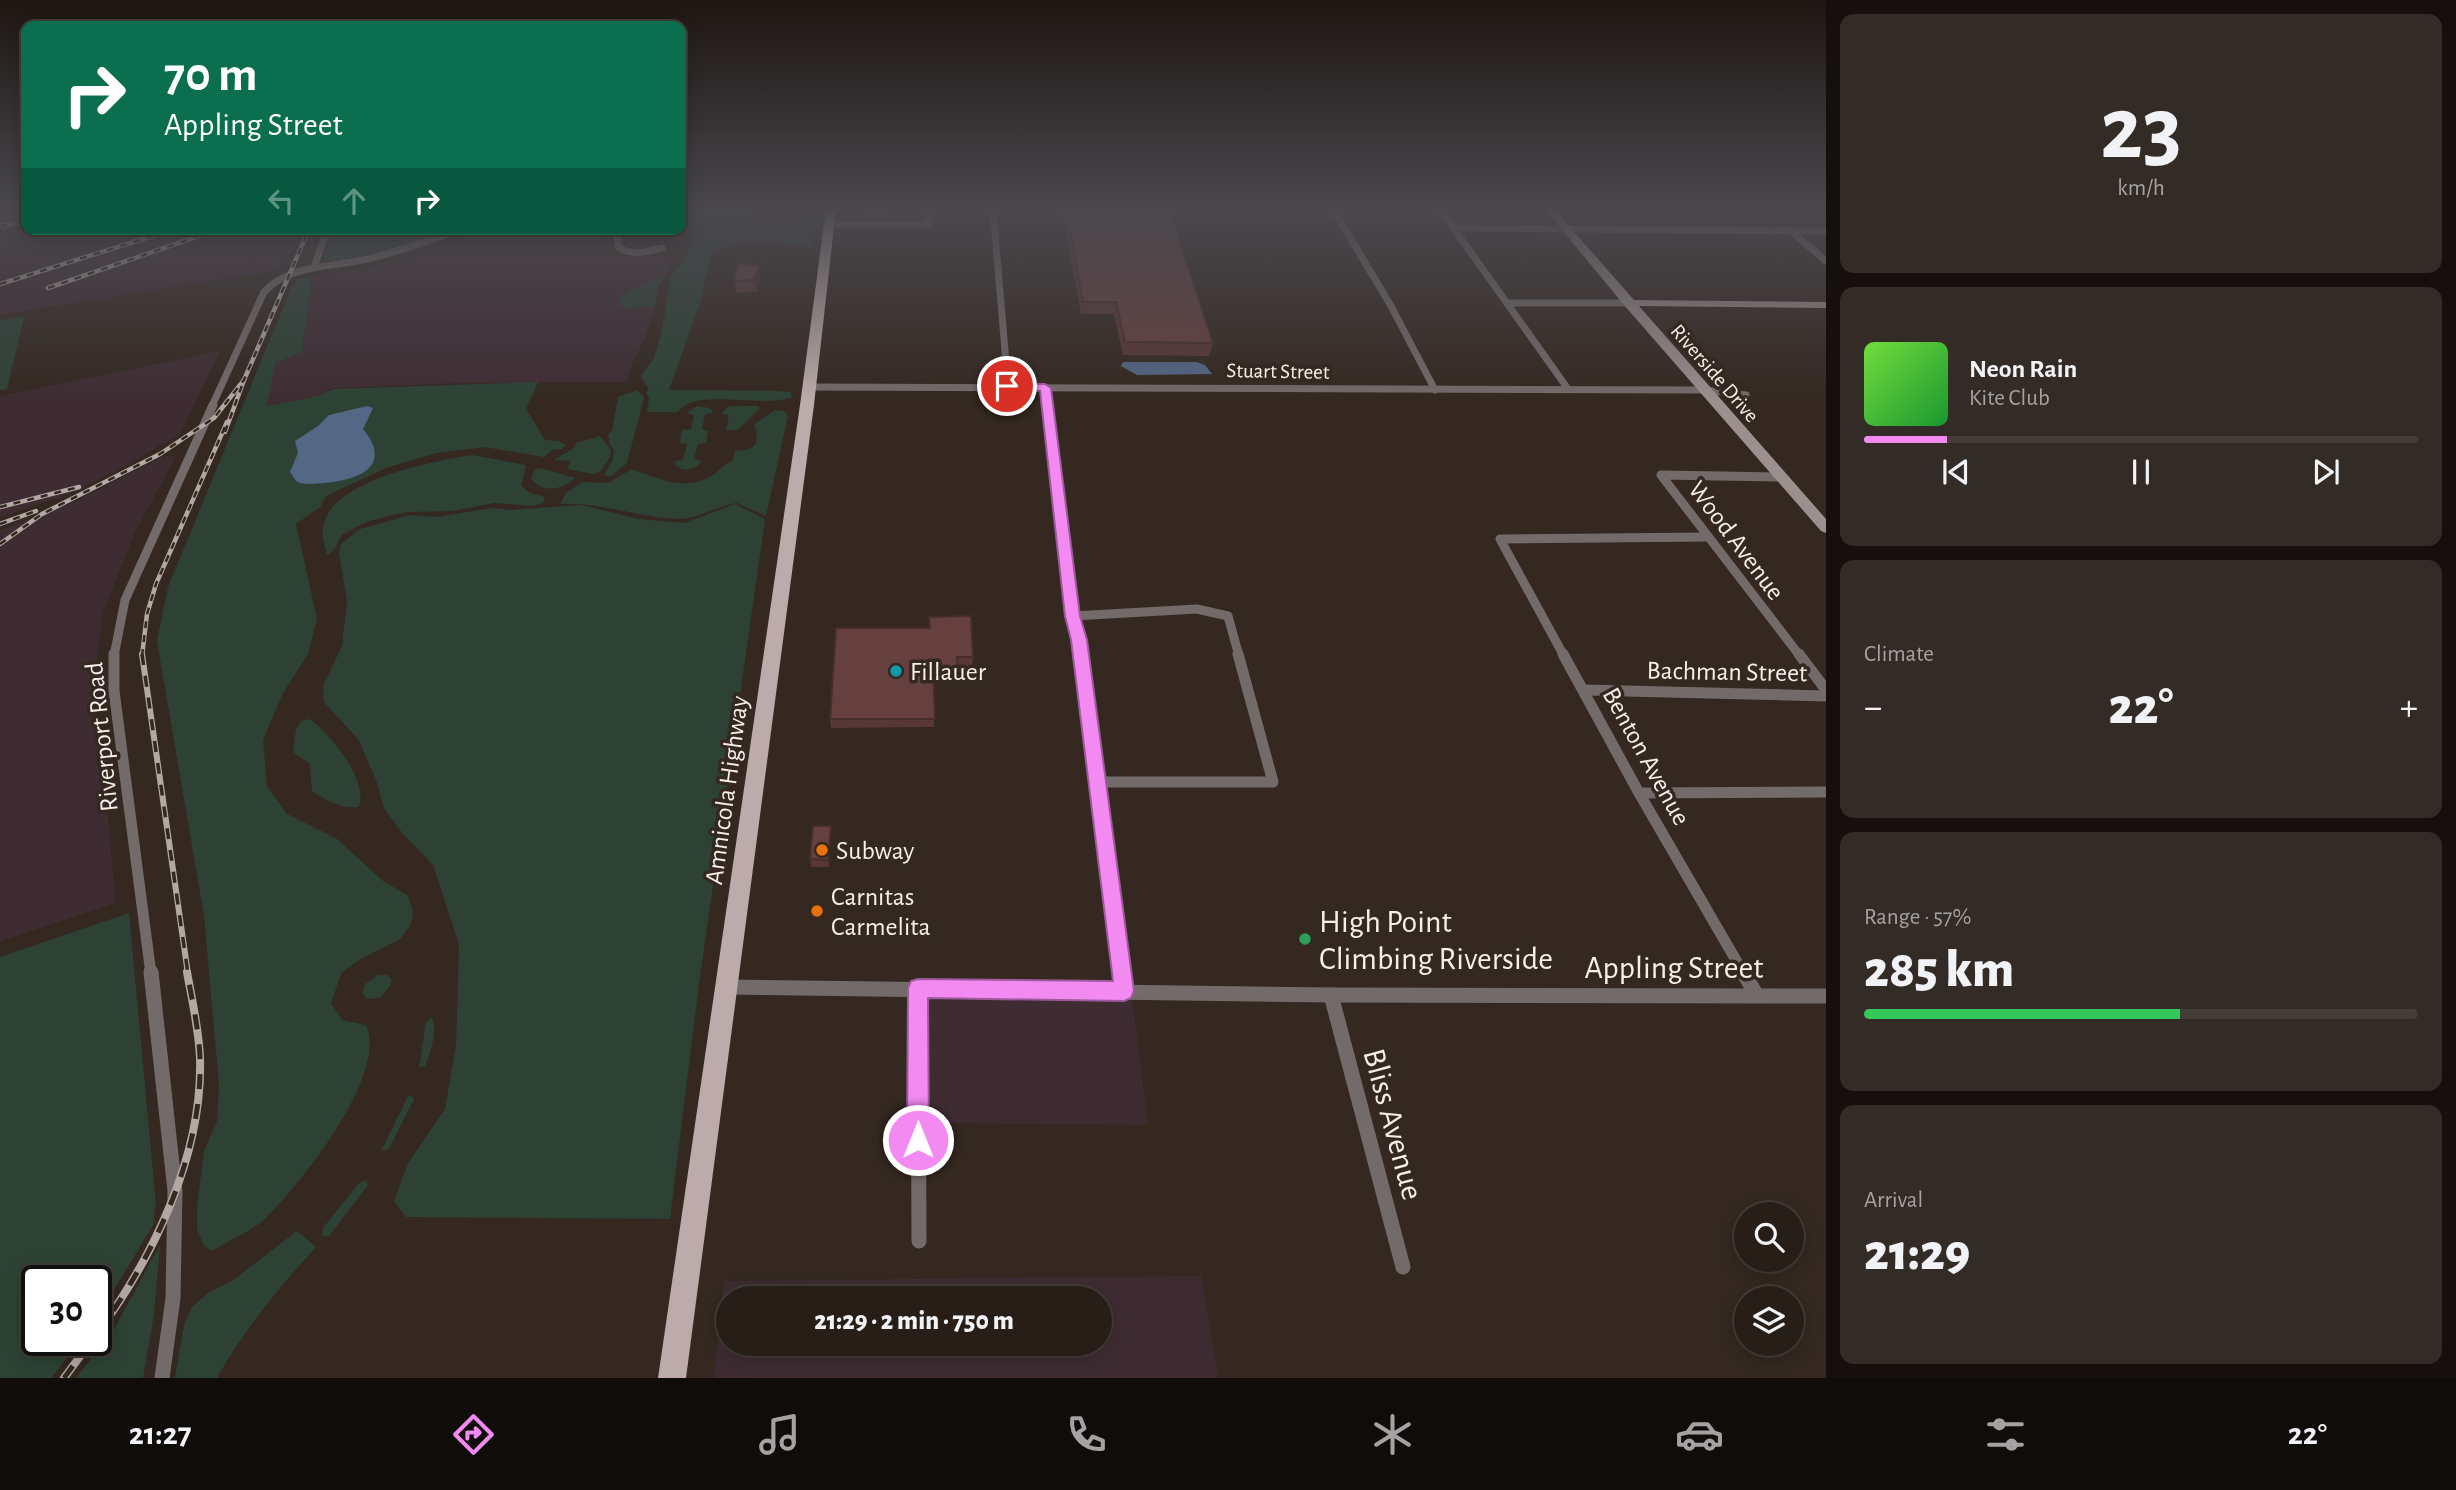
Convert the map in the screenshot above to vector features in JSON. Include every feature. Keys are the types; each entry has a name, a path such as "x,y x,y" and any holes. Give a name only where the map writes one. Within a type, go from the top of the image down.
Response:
{"main road":[{"name":"Amnicola Highway","path":"672,1378 823,273"}],"street":[{"name":"Riverport Road","path":"162,1378 173,1298 175,1191 144,909 114,691 114,652 125,600 264,292 273,282 293,273"},
{"path":"998,273 1007,386"},
{"path":"1371,273 1435,390"},
{"path":"1486,273 1568,389"},
{"name":"Riverside Drive","path":"1603,273 1826,528"},
{"path":"1507,303 1826,305"},
{"name":"Stuart Street","path":"809,387 1706,390 1746,395"},
{"path":"1045,388 1124,991"},
{"name":"Wood Avenue","path":"1779,477 1661,475 1826,690"},
{"name":"Benton Avenue","path":"1708,537 1500,539 1639,793 1756,994"},
{"path":"1073,616 1197,609 1228,616 1273,782 1096,782"},
{"name":"Bachman Street","path":"1585,690 1826,696"},
{"path":"1639,793 1826,792"},
{"name":"Appling Street","path":"724,988 918,988 1331,995 1826,996"},
{"path":"918,988 919,1241"},
{"name":"Bliss Avenue","path":"1331,995 1403,1268"}],"shaded area":[{"path":"0,273 259,273 0,315"},
{"path":"331,273 666,273 657,289 655,306 645,338 631,366 627,382 463,383 333,388 318,396 266,406 275,363 302,352 312,276"},
{"path":"220,351 180,434 118,470 69,494 0,517 0,396"},
{"path":"176,456 134,534 103,613 94,675 116,903 0,941 0,530 74,502 162,457"},
{"path":"926,997 1132,999 1148,1125 925,1123"},
{"path":"1201,1276 1218,1378 714,1378 716,1356 1112,1356 1112,1286 723,1286 724,1281"}],"green space":[{"path":"673,273 707,273 701,300 669,390 779,391 790,392 792,397 765,401 714,399 686,405 678,412 647,412 649,398 646,392 649,390 641,376 654,358 662,331"},
{"path":"666,275 657,289 655,306 625,308 619,304 618,300 628,291"},
{"path":"312,276 302,352 275,363 267,406 318,396 333,389 538,382 526,409 545,440 559,441 566,445 562,449 554,449 544,457 484,447 436,453 386,468 326,496 320,507 296,524 317,619 308,654 283,693 263,740 267,786 287,814 337,839 383,881 407,895 413,911 411,925 399,940 342,972 331,1003 342,1020 366,1025 369,1046 365,1071 338,1127 320,1154 267,1217 212,1251 204,1246 197,1229 204,1151 217,1121 219,1085 204,916 157,641 168,587 292,286 298,279"},
{"path":"24,317 7,389 0,390 0,320"},
{"path":"638,390 644,398 627,463 611,476 604,475 613,459 614,450 608,435 612,430 618,397"},
{"path":"697,406 710,408 713,412 705,415 702,429 708,431 706,443 698,444 694,459 702,461 693,468 683,469 676,466 675,461 683,460 687,444 680,443 682,430 691,429 694,415 687,413"},
{"path":"730,406 760,408 738,430 726,430 729,415 722,412"},
{"path":"775,410 784,411 788,416 766,516 737,503 679,519 589,505 560,504 566,493 582,482 608,483 632,469 677,483 706,479 733,461 735,451 750,449 756,444 757,431 754,425"},
{"path":"600,436 611,450 610,457 600,472 594,474 567,469 571,461 553,460 573,449 576,443"},
{"path":"472,455 526,465 521,485 528,492 545,497 543,503 532,506 494,503 452,511 407,512 388,516 366,522 342,535 334,550 327,555 323,535 324,523 332,508 347,495 388,475"},
{"path":"535,469 575,478 564,485 546,488 531,478"},
{"path":"735,504 765,519 699,984 670,1219 406,1217 394,1201 408,1163 445,1109 456,1045 459,944 433,865 403,834 384,808 376,780 358,739 324,702 323,686 342,646 347,601 339,553 341,544 360,529 410,515 437,517 492,508 510,510 582,505 639,519 684,523"},
{"path":"309,719 327,735 346,759 359,785 358,807 334,803 312,791 310,764 293,752 296,729 301,721"},
{"path":"129,913 156,1204 153,1225 112,1293 112,1265 21,1265 21,1356 68,1356 51,1378 0,1378 0,957"},
{"path":"378,975 387,975 391,979 391,985 380,998 367,999 363,994 364,985"},
{"path":"432,1018 434,1035 431,1049 425,1066 419,1068 426,1022"},
{"path":"408,1096 414,1099 389,1149 381,1151"},
{"path":"366,1180 368,1185 329,1236 322,1236 323,1228 359,1183"},
{"path":"297,1231 316,1247 262,1310 217,1378 175,1378 184,1325 192,1307 208,1293 232,1281"},
{"path":"160,1245 154,1314 143,1378 76,1378 93,1356 112,1356 114,1329"}],"water":[{"path":"1123,362 1197,362 1205,365 1212,374 1137,375 1121,366"},
{"path":"367,406 373,408 363,429 372,442 375,453 368,469 349,479 337,481 310,484 296,481 290,472 298,453 295,441 329,415"}],"building":[{"path":"736,273 756,273 755,280 734,281"},
{"path":"1078,273 1190,273 1213,343 1125,342 1116,302 1083,302"},
{"name":"Fillauer","path":"971,616 973,657 957,657 958,668 933,668 935,719 830,719 836,628 930,628 929,617"},
{"name":"Subway","path":"813,826 831,826 828,860 810,859"}],"railway":[{"path":"0,284 34,273"},
{"path":"48,288 91,273"},
{"path":"244,380 290,273"},
{"path":"0,544 42,514 160,454 214,418 244,380"},
{"path":"225,432 244,380"},
{"path":"142,655 147,614 156,584 227,422"},
{"path":"0,507 79,487"},
{"path":"0,524 36,511"},
{"path":"142,655 188,974"},
{"path":"112,1312 155,1239 183,1168 193,1132 199,1095 200,1058 187,972"},
{"path":"64,1378 80,1356"}],"place":[{"name":"Fillauer","path":"896,671"},
{"name":"Subway","path":"822,850"},
{"name":"Carnitas Carmelita","path":"817,911"},
{"name":"High Point Climbing Riverside","path":"1305,939"}],"route":[{"path":"918,1140 918,988 1124,991 1079,640 1073,616 1051,451 1045,388 1007,386"}]}
